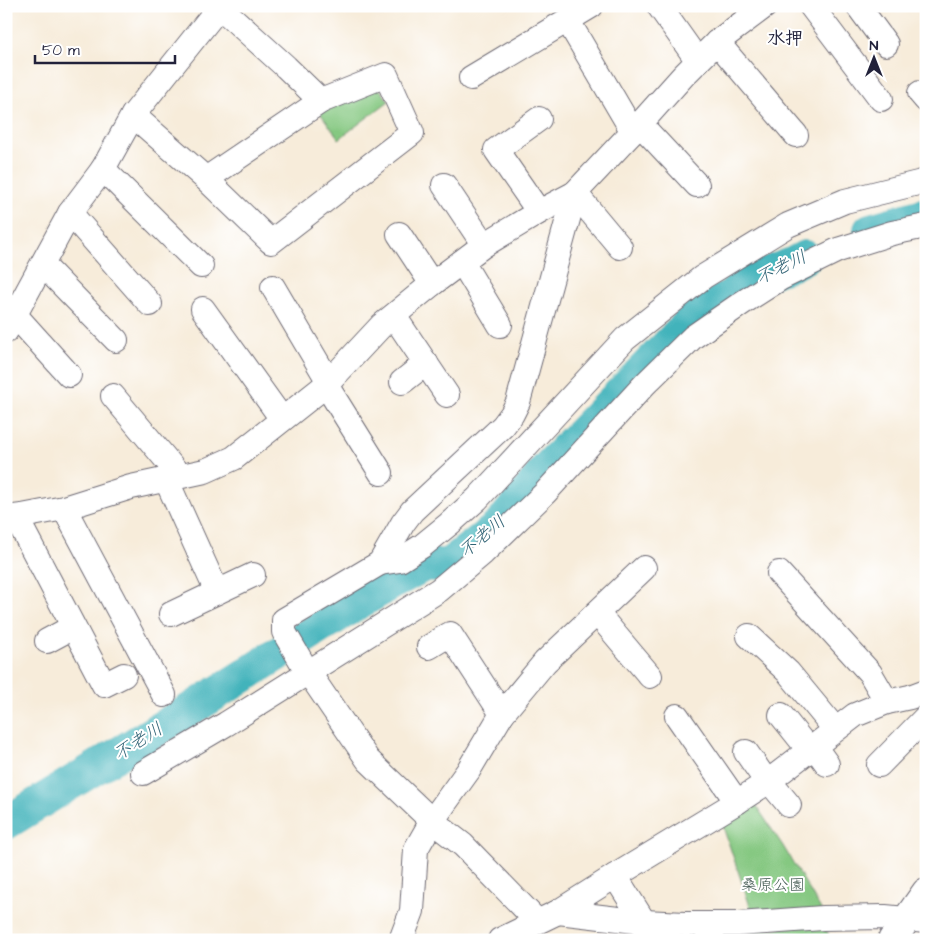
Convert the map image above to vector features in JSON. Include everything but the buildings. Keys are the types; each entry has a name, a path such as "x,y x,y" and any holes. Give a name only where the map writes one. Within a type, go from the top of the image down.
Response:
{"main road":[{"path":"909,926 926,892"}],"street":[{"path":"69,375 9,317 43,265 70,213 103,169 133,115 220,6 321,100"},
{"path":"471,78 591,6"},
{"path":"659,6 698,61"},
{"path":"811,6 881,99"},
{"path":"858,6 886,44"},
{"path":"124,675 104,685 11,517 64,508 131,487 205,470 234,458 327,384 382,326 432,284 484,245 575,193 717,42 760,8"},
{"path":"568,21 637,128 697,185"},
{"path":"717,42 796,135"},
{"path":"133,115 206,179 271,242 412,133 386,75 321,100 206,179"},
{"path":"539,120 496,150 539,212"},
{"path":"103,169 201,266"},
{"path":"909,926 885,917 823,918 742,932 685,924 548,917 432,821 368,760 306,669 284,632 284,620 380,563 400,560 422,546 449,524 477,498 625,339 703,277 788,225 845,201 926,181"},
{"path":"444,185 484,245"},
{"path":"575,193 620,246"},
{"path":"380,563 412,511 503,426 512,414 518,402 575,193"},
{"path":"70,213 150,304"},
{"path":"142,773 226,724 306,669 439,590 483,553 545,493 645,384 694,337 742,303 781,278 838,250 892,233 926,226"},
{"path":"399,234 432,284"},
{"path":"462,262 500,325"},
{"path":"43,265 116,340"},
{"path":"273,287 327,384 381,473"},
{"path":"204,309 282,419"},
{"path":"394,316 447,395"},
{"path":"402,382 426,363"},
{"path":"113,396 173,478 217,592"},
{"path":"64,508 164,695"},
{"path":"400,940 412,911 416,849 432,821 468,771 502,714 545,662 644,568"},
{"path":"779,573 870,673 887,702"},
{"path":"171,614 253,575"},
{"path":"597,614 650,676"},
{"path":"47,641 73,628"},
{"path":"429,647 450,634 502,714"},
{"path":"749,636 788,672 835,729"},
{"path":"500,940 548,917 768,781 817,753 835,729 855,715 887,702 926,692"},
{"path":"781,715 817,753"},
{"path":"676,716 736,802"},
{"path":"879,765 926,717"},
{"path":"746,752 768,781 789,804"},
{"path":"615,876 644,922"}],"green space":[{"path":"378,87 389,101 339,139 318,110"},
{"name":"桑原公園","path":"753,801 783,846 822,911 753,915 721,821"},
{"path":"823,923 831,940 752,940 749,932"}],"waterway":[{"name":"不老川","path":"870,230 926,214"},
{"name":"不老川","path":"6,823 399,579 426,564 447,566 499,526 547,468 693,319 755,278 805,257"}],"district":[{"name":"水押","path":"785,38"}]}
